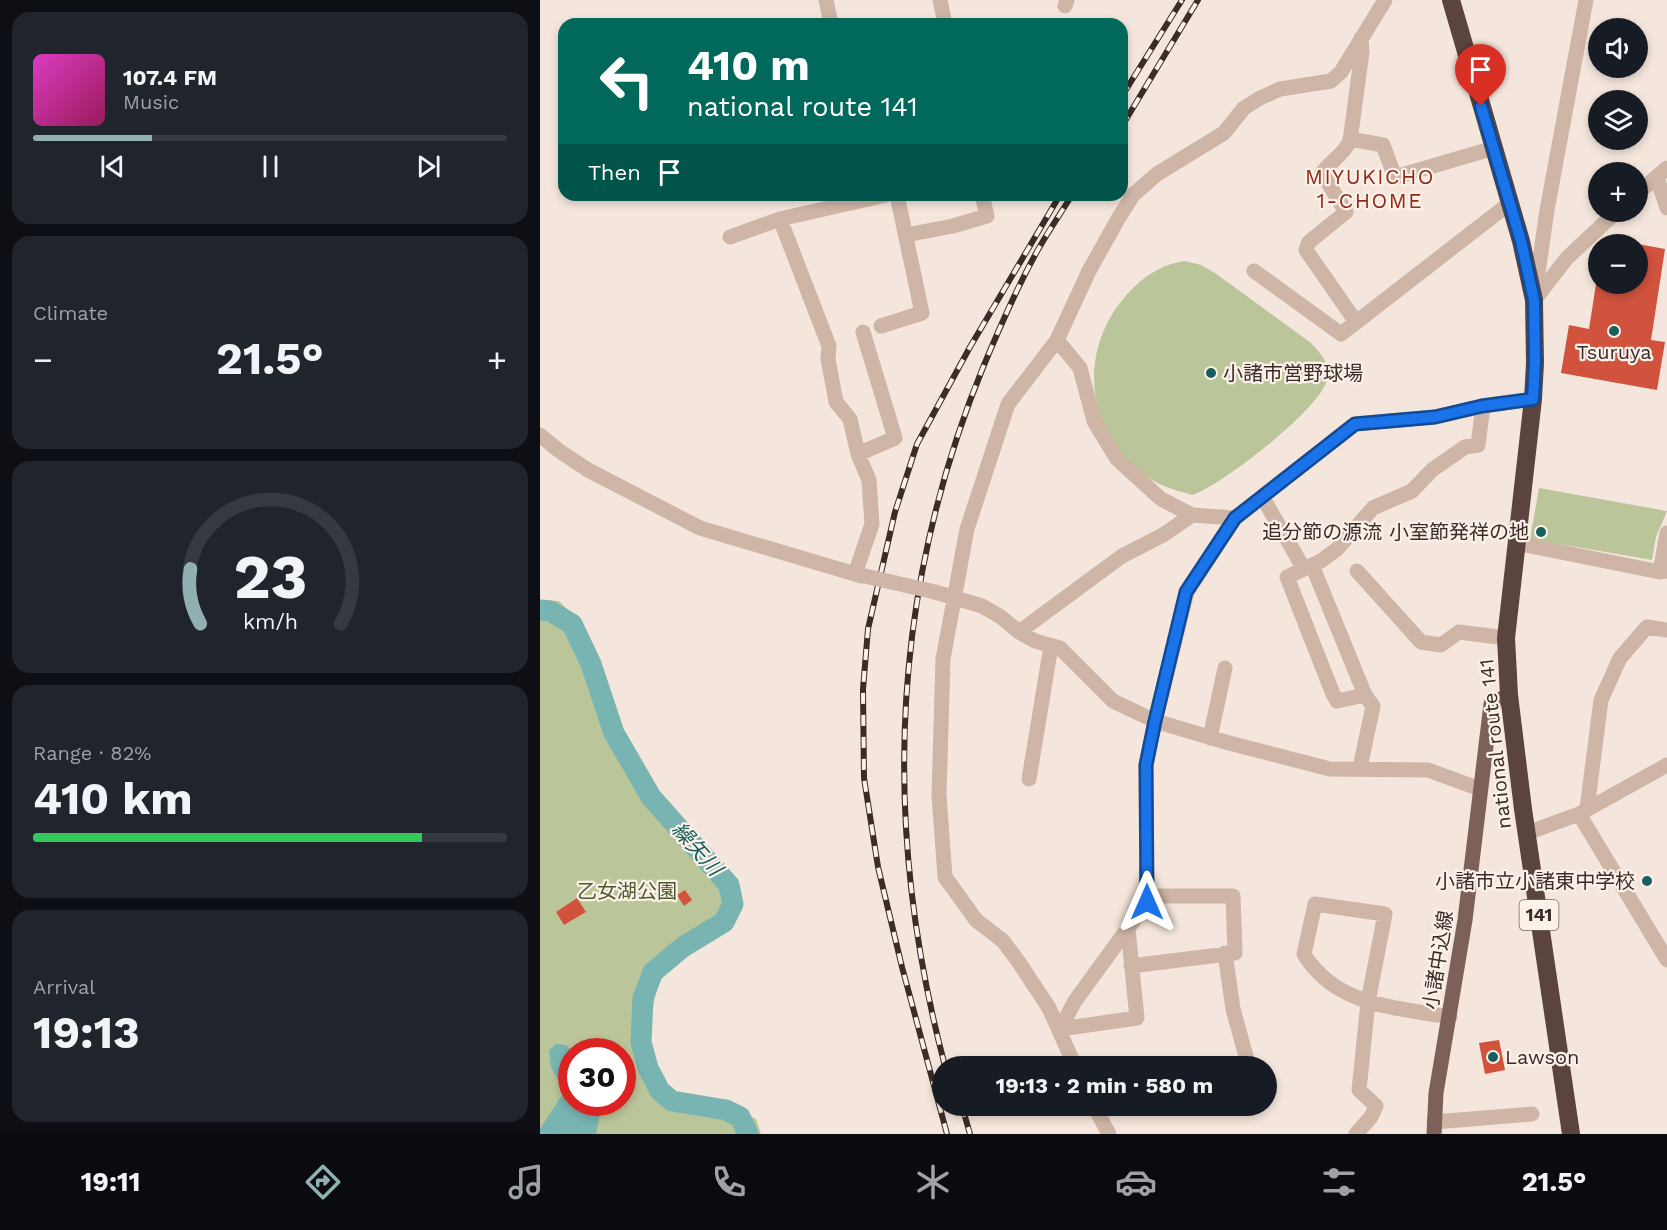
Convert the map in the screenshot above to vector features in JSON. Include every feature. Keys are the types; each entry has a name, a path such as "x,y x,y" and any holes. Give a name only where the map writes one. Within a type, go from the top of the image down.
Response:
{"highway":[{"name":"national route 141","path":"1450,0 1521,241 1534,300 1533,399 1506,638 1509,695 1527,833 1571,1134"}],"main road":[{"name":"小諸中込線","path":"1434,1128 1436,1093 1465,920 1491,704 1509,695"}],"street":[{"path":"826,0 830,18"},
{"path":"940,0 944,18"},
{"path":"1071,1056 1059,1029 1018,960 1003,941 976,920 945,877 939,795 943,659 967,529 1008,404 1057,340 1089,271 1133,195 1157,174 1224,133 1244,108 1260,98 1280,88 1331,81 1341,72 1385,0"},
{"path":"1534,300 1547,210 1586,0"},
{"path":"1356,322 1306,250 1309,242 1346,212 1322,173 1327,166 1344,153 1350,139 1362,52 1361,38"},
{"path":"1350,139 1383,145 1395,177 1494,148"},
{"path":"1648,185 1662,173"},
{"path":"1662,173 1667,208"},
{"path":"730,237 780,219 859,201"},
{"path":"881,326 922,312 898,201"},
{"path":"906,235 953,226 987,216 983,201"},
{"path":"1254,271 1341,334 1510,203"},
{"path":"780,219 829,346 828,359 836,402 850,419 858,454 868,480 872,524 860,575"},
{"path":"1534,300 1567,258 1605,222"},
{"path":"858,454 896,438 864,332"},
{"path":"1057,340 1080,368 1094,421 1117,459 1161,499 1192,515 1235,518"},
{"path":"1059,1029 1075,1001 1147,902 1146,765 1155,721 1186,592 1235,518 1355,424 1435,417 1482,406 1533,399"},
{"path":"1365,696 1337,701 1287,577 1337,549 1373,508 1412,490 1432,471 1465,447 1478,445 1482,406"},
{"path":"540,435 588,470 700,528 860,575 955,596 982,606 1035,641 1060,648 1113,701 1155,721 1210,738 1330,769 1428,770 1480,789"},
{"path":"1263,498 1308,567 1365,696 1373,706 1360,768"},
{"path":"1019,632 1122,556 1162,536 1192,515"},
{"path":"1516,543 1664,571 1667,533"},
{"path":"1357,571 1421,642 1441,645 1459,632 1506,638"},
{"path":"1667,630 1647,627 1620,658 1601,700 1583,812 1667,960"},
{"path":"1029,779 1051,646"},
{"path":"1210,738 1225,668"},
{"path":"1527,833 1583,812 1667,765"},
{"path":"1131,966 1235,953 1233,896 1147,896"},
{"path":"1356,1134 1371,1117 1376,1106 1359,1090 1368,1002 1385,914 1315,904 1304,954 1307,961 1331,986 1368,1002 1450,1017"},
{"path":"1059,1029 1137,1018 1128,928"},
{"path":"1226,953 1233,1009 1246,1056"},
{"path":"1434,1128 1532,1114"},
{"path":"1100,1116 1109,1134"}],"green space":[{"name":"小諸市営野球場","path":"1185,261 1201,265 1215,273 1311,343 1324,359 1328,373 1321,392 1290,426 1246,462 1206,489 1192,495 1154,481 1131,464 1114,444 1102,421 1096,396 1094,371 1099,345 1108,321 1124,298 1159,269"},
{"path":"1539,488 1667,511 1656,537 1652,560 1530,539"},
{"name":"乙女湖公園","path":"540,600 559,601 581,623 624,737 671,811 731,875 743,900 721,934 684,958 659,978 650,1021 652,1059 667,1088 701,1102 732,1106 756,1119 761,1134 540,1134"}],"water":[{"path":"558,1044 558,1080 551,1067 549,1050"},
{"path":"558,1101 558,1116 599,1116 596,1134 540,1134 540,1129"}],"building":[{"path":"1648,246 1665,249 1651,340 1665,342 1657,390 1561,373 1569,325 1589,329 1594,294 1648,294"},
{"path":"685,890 692,900 684,906 677,895"},
{"path":"577,898 586,912 564,925 556,912"},
{"path":"1499,1040 1505,1070 1485,1074 1479,1043"}],"waterway":[{"name":"繰矢川","path":"540,610 550,611 572,624 591,664 614,733 651,797 729,885 733,904 724,922 683,947 653,972 643,998 641,1042 648,1068 660,1091 672,1101 726,1110 740,1117 748,1134"}],"railway":[{"path":"1128,86 1182,0"},
{"path":"1128,116 1198,0"},
{"path":"947,1134 878,867 864,778 863,689 868,629 895,512 917,444 970,347 1056,201"},
{"path":"943,1056 925,977 911,889 905,800 906,712 914,625 929,537 953,451 984,365 1027,270 1068,201"},
{"path":"965,1116 970,1134"}],"place":[{"name":"Tsuruya","path":"1614,331"},
{"name":"小諸市営野球場","path":"1211,373"},
{"name":"追分節の源流 小室節発祥の地","path":"1541,532"},
{"name":"小諸市立小諸東中学校","path":"1647,881"},
{"name":"Lawson","path":"1493,1057"}],"district":[{"name":"MIYUKICHO 1-CHOME","path":"1370,189"}],"route":[{"path":"1147,902 1146,765 1155,721 1186,592 1235,518 1355,424 1435,417 1482,406 1533,399 1534,300 1521,241 1481,106"}]}
